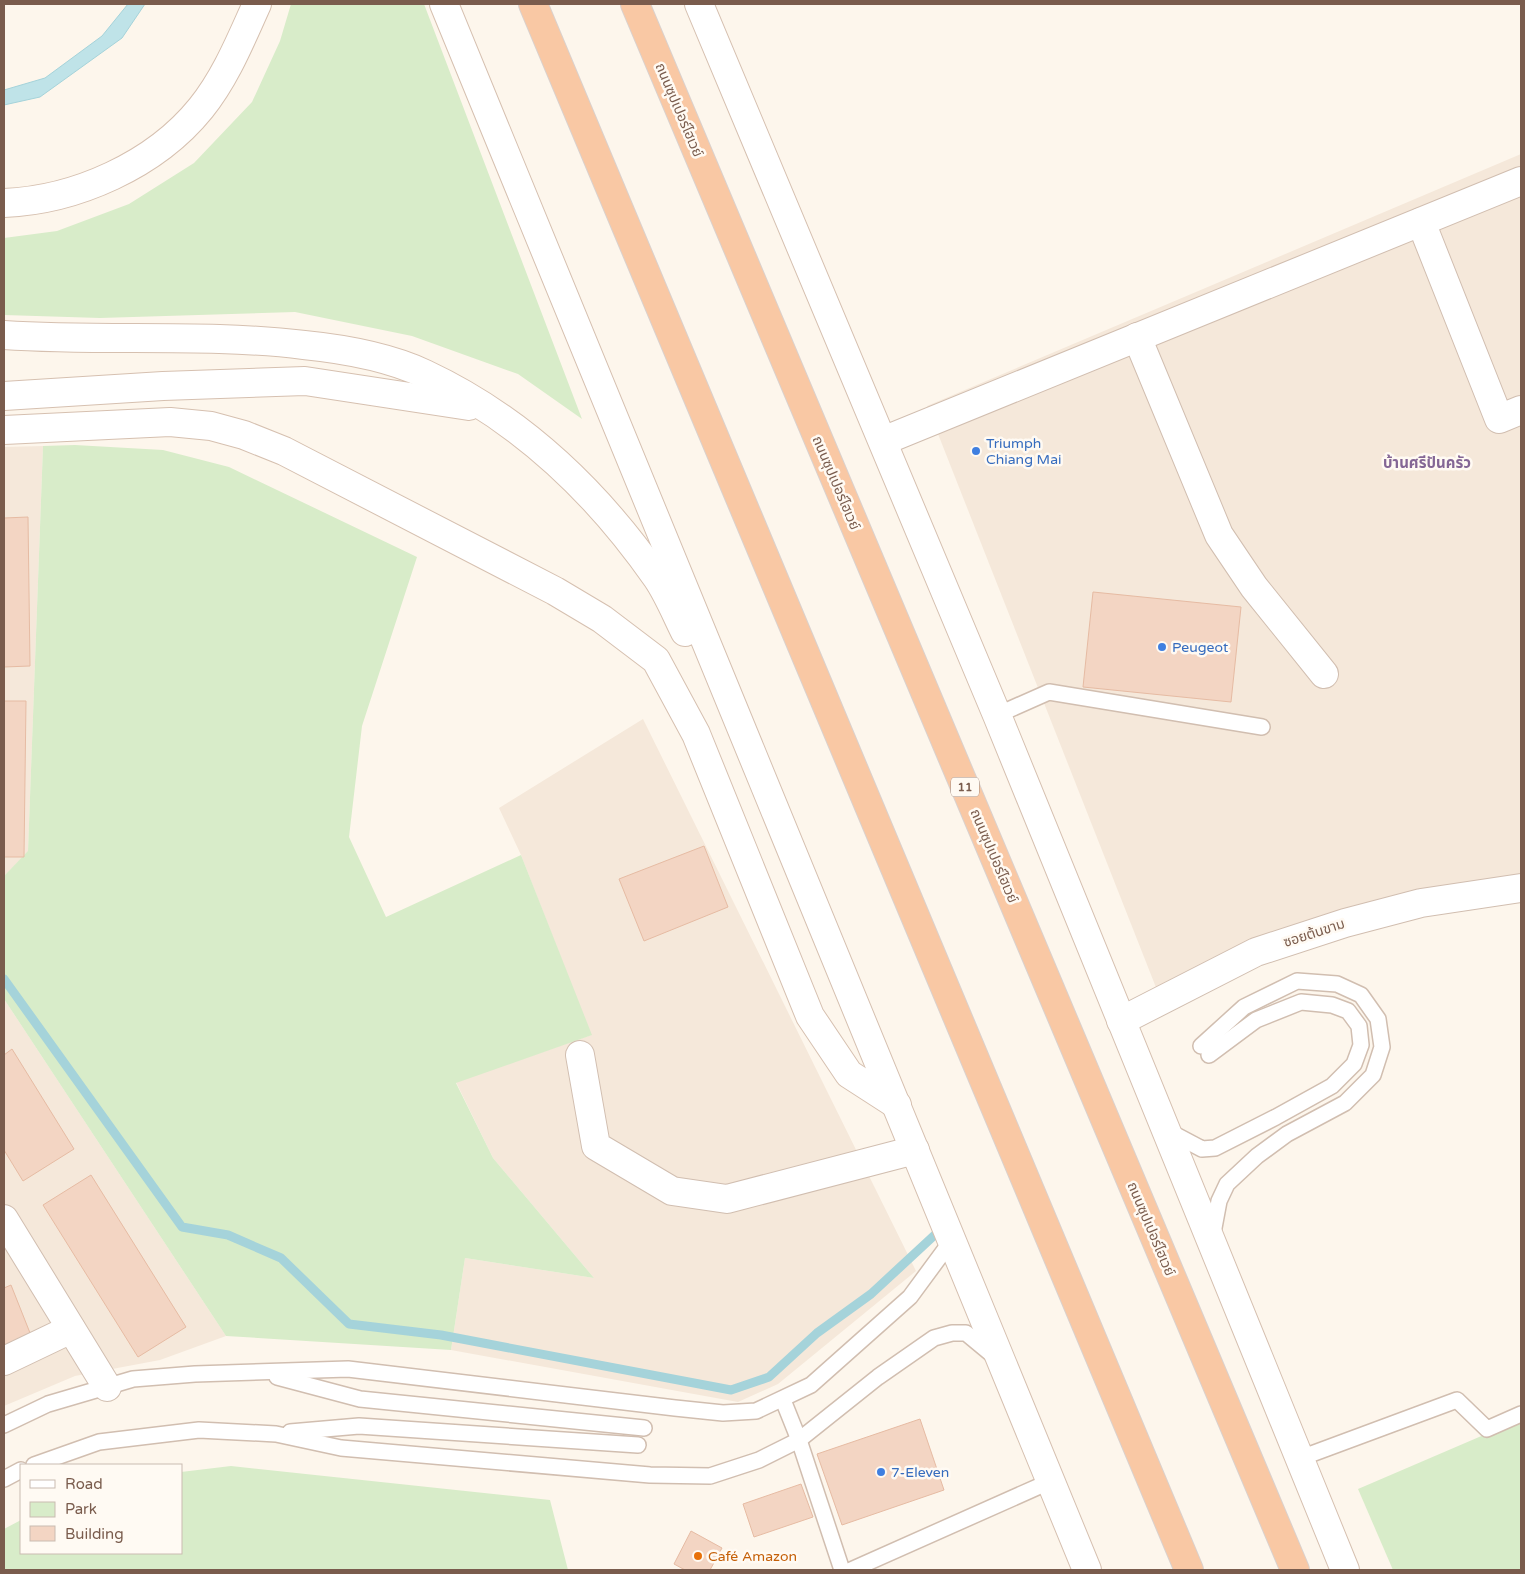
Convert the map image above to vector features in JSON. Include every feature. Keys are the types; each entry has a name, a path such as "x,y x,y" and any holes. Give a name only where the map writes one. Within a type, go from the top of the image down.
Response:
{"highway":[{"path":"533,4 1189,1570"},
{"name":"ถนนซุปเปอร์ไฮเวย์","path":"635,4 1295,1570"}],"main road":[{"path":"4,203 84,188 121,172 168,141 202,107 233,56 257,4"},
{"path":"444,4 1087,1570"},
{"path":"699,4 997,715 1298,1459 1345,1570"},
{"path":"883,441 1521,181"},
{"path":"1421,222 1499,419 1521,410"},
{"path":"4,335 52,338 224,340 305,345 371,356 424,374 486,409 547,452 605,510 658,580 771,798"},
{"path":"1137,337 1219,535 1254,588 1324,674"},
{"path":"4,396 163,386 305,381 486,409"},
{"path":"4,430 170,422 211,426 244,435 284,451 546,586 602,618 656,660 692,726 810,1016 849,1074 897,1105"},
{"name":"ซอยต้นขาม","path":"1121,1022 1265,949 1345,923 1420,903 1521,888"},
{"path":"580,1055 596,1146 672,1191 727,1199 915,1150"},
{"path":"4,1219 107,1387"},
{"path":"4,1361 71,1329"}],"lane":[{"path":"997,715 1049,692 1262,728"},
{"path":"1164,1129 1181,1140 1202,1149 1214,1148 1332,1086 1354,1064 1360,1045 1358,1026 1348,1011 1332,1004 1301,1002 1278,1009 1205,1050 1244,1007 1297,981 1337,984 1361,995 1378,1018 1382,1046 1373,1075 1345,1103 1287,1134 1257,1156 1226,1184 1215,1217 1212,1246"},
{"path":"4,1424 48,1404 133,1380 195,1374 264,1374 348,1369 723,1412 756,1411 783,1400 811,1385 910,1297 952,1240"},
{"path":"276,1434 341,1448 660,1476 710,1476 759,1460 799,1440 878,1377 934,1338 952,1333 966,1333 1002,1362"},
{"path":"264,1374 360,1399 644,1428"},
{"path":"783,1400 799,1440 842,1570"},
{"path":"1298,1459 1457,1400 1487,1430 1521,1414"},
{"path":"37,1464 99,1442 199,1430 276,1434 359,1426 638,1445"},
{"path":"4,1479 20,1471"},
{"path":"850,1570 1051,1481"}],"shaded area":[{"path":"1521,154 1521,879 1157,990 927,406"},
{"path":"43,446 28,852 4,876 4,447"},
{"path":"643,719 916,1271 778,1384 738,1402 451,1350 465,1258 594,1278 493,1158 456,1082 591,1035 521,855 499,808"},
{"path":"4,999 226,1336 160,1360 75,1376 4,1406"}],"green space":[{"path":"291,4 424,4 582,419 518,374 412,336 295,312 100,318 4,315 4,238 57,231 129,204 194,163 252,102 280,41"},
{"path":"75,445 163,450 229,467 417,557 362,726 349,837 386,917 521,855 592,1035 456,1083 493,1158 594,1278 465,1258 451,1350 226,1336 4,999 4,876 28,851 43,446"},
{"path":"1521,1419 1521,1570 1393,1570 1358,1489"},
{"path":"231,1466 550,1500 568,1570 4,1570 4,1529 20,1521 20,1554 182,1554 182,1472"}],"water":[{"path":"128,4 145,4 122,38 40,97 4,105 4,90 45,78 102,36"}],"building":[{"path":"28,517 30,666 4,667 4,518"},
{"name":"Peugeot","path":"1093,592 1241,607 1231,702 1083,687"},
{"path":"4,701 26,701 24,857 4,857"},
{"path":"704,846 728,907 644,941 619,879"},
{"path":"12,1049 74,1149 23,1181 4,1150 4,1055"},
{"path":"91,1175 186,1327 138,1357 43,1205"},
{"path":"11,1285 32,1338 4,1349 4,1288"},
{"name":"7-Eleven","path":"920,1419 944,1490 842,1525 817,1454"},
{"path":"801,1484 813,1517 754,1537 743,1504"},
{"name":"Café Amazon","path":"691,1531 722,1548 710,1570 685,1570 674,1564"}],"waterway":[{"path":"4,979 182,1227 228,1235 281,1258 349,1324 441,1335 731,1390 769,1377 817,1333 871,1294 939,1231"}],"place":[{"name":"Triumph Chiang Mai","path":"976,451"},
{"name":"Peugeot","path":"1162,647"},
{"name":"7-Eleven","path":"881,1472"},
{"name":"Café Amazon","path":"698,1556"}],"district":[{"name":"บ้านศรีปันครัว","path":"1427,463"}]}
